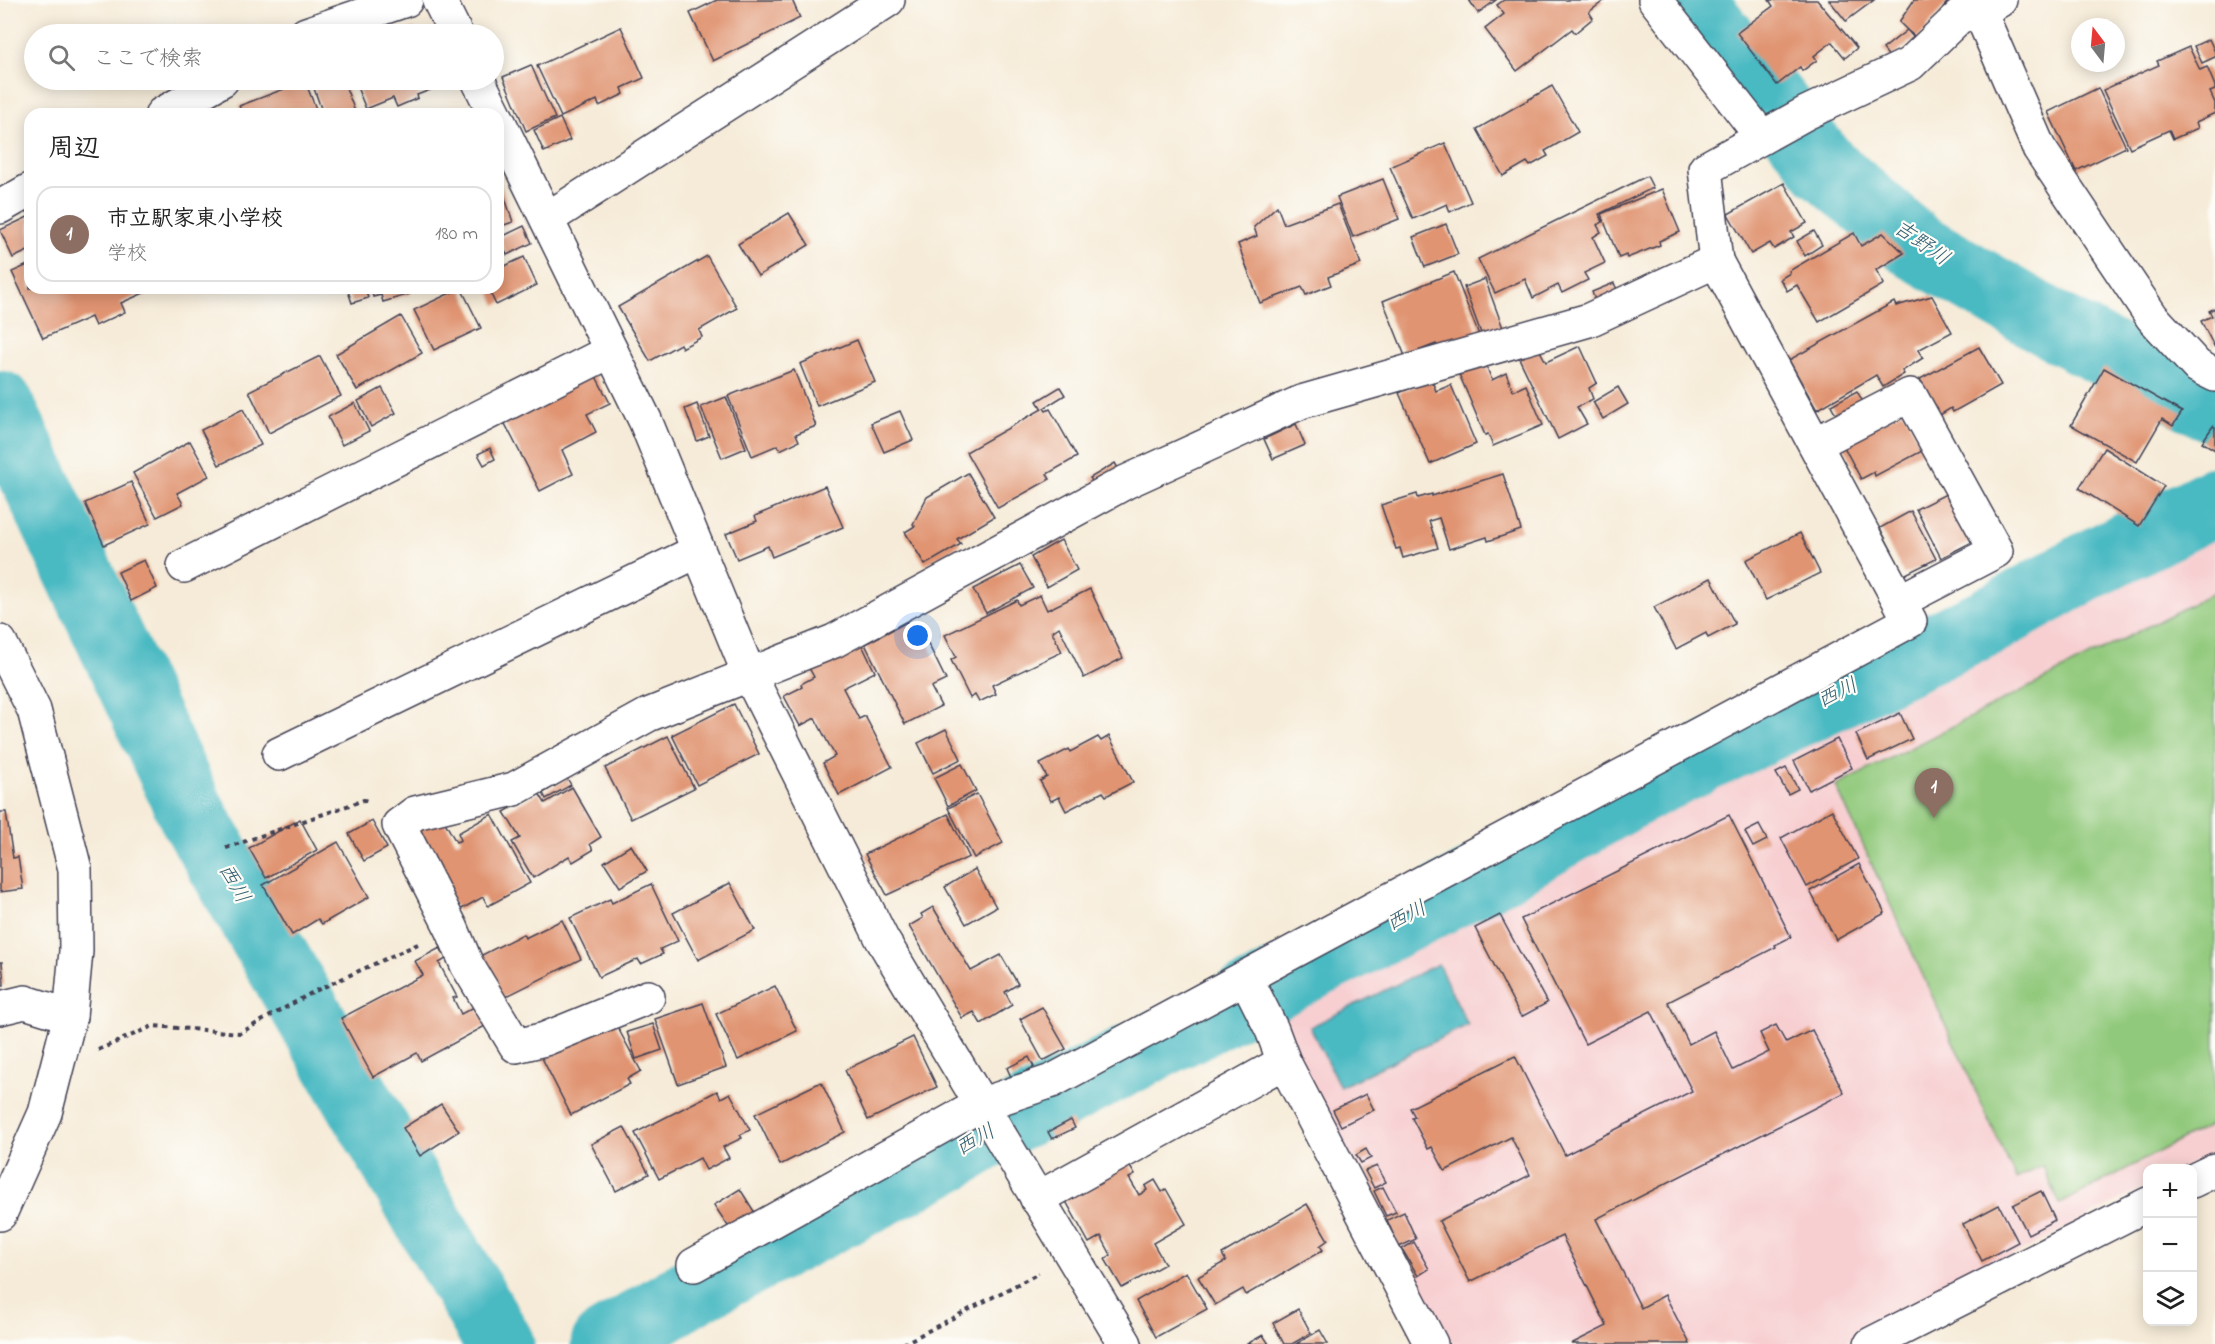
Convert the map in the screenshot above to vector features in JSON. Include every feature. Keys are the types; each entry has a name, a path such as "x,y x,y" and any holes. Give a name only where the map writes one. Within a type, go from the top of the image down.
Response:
{"street":[{"path":"335,24 406,0"},
{"path":"439,0 451,24"},
{"path":"547,219 888,0"},
{"path":"1655,0 1762,137"},
{"path":"694,1264 980,1105 1052,1081 1910,621 1716,261 1705,169 1806,113 1910,64 1960,16 1983,4 2039,148 2152,317 2197,366 2215,375"},
{"path":"173,108 204,90"},
{"path":"483,90 492,108"},
{"path":"504,132 645,420 749,674 882,939 1125,1344"},
{"path":"0,207 24,193"},
{"path":"648,997 545,1040 516,1046 467,965 452,929 399,825 415,813 514,789 648,716 834,642 1126,482 1301,402 1589,320 1716,261"},
{"path":"184,566 611,351"},
{"path":"1815,444 1910,395 1996,551 1900,602"},
{"path":"279,754 699,551"},
{"path":"0,642 34,710 75,869 76,951 70,1016 45,1113 0,1214"},
{"path":"1246,978 1272,1030 1284,1062 1431,1344"},
{"path":"0,1008 25,1002 70,1016"},
{"path":"1037,1199 1284,1062"},
{"path":"2197,1179 2215,1170"},
{"path":"1871,1344 2143,1207"}],"path":[{"path":"226,848 364,800 415,813"},
{"path":"94,1051 153,1026 240,1033 315,991 452,929"},
{"path":"903,1344 1071,1256"}],"shaded area":[{"path":"2215,530 2215,1151 2189,1164 2143,1164 2143,1188 1844,1344 1449,1344 1408,1273 1280,1020 2025,616"}],"green space":[{"path":"2215,592 2215,1122 2060,1204 2043,1166 2016,1179 1836,786"}],"water":[{"path":"1438,964 1468,1025 1340,1087 1310,1027"}],"building":[{"path":"717,0 792,0 800,18 713,61 690,13"},
{"path":"1469,0 1496,0 1478,13"},
{"path":"1504,0 1605,0 1589,12 1593,18 1575,33 1572,29 1517,71 1485,29 1504,14 1497,5"},
{"path":"1769,0 1817,0 1857,48 1845,58 1832,42 1814,56 1817,60 1802,71 1800,67 1777,85 1737,33 1773,6"},
{"path":"1829,0 1874,0 1846,21"},
{"path":"1914,0 1949,0 1918,39 1899,22"},
{"path":"621,27 644,78 622,88 624,94 599,106 597,100 561,117 537,66"},
{"path":"1907,30 1915,39 1890,58 1883,49"},
{"path":"2209,39 2215,57 2202,63 2194,46"},
{"path":"2189,47 2200,70 2207,67 2215,86 2215,90 2210,92 2215,103 2215,113 2196,122 2198,128 2173,139 2169,130 2130,148 2103,90 2159,65 2157,61"},
{"path":"531,65 555,118 526,131 504,77"},
{"path":"1552,86 1578,132 1545,151 1548,156 1530,166 1527,162 1503,176 1477,129"},
{"path":"2098,88 2126,147 2076,171 2048,112"},
{"path":"281,90 309,90 316,108 240,108 239,106"},
{"path":"315,90 347,90 354,108 321,108"},
{"path":"358,90 430,90 397,107 393,98 366,108"},
{"path":"560,118 570,140 544,152 534,130"},
{"path":"1445,143 1471,202 1450,212 1447,204 1413,219 1390,167"},
{"path":"1647,176 1653,188 1599,214 1603,222 1597,225 1601,232 1593,237 1605,263 1584,273 1588,280 1562,293 1558,285 1533,298 1525,279 1495,293 1478,259"},
{"path":"1383,179 1399,219 1353,237 1337,197"},
{"path":"1784,183 1807,223 1791,232 1794,237 1774,249 1770,243 1751,254 1728,214"},
{"path":"1662,189 1680,232 1659,241 1660,245 1627,258 1626,255 1619,258 1601,214"},
{"path":"504,195 513,222 504,225"},
{"path":"1338,204 1361,264 1328,277 1331,285 1306,295 1302,287 1260,303 1238,244 1257,236 1254,227 1277,206 1284,224"},
{"path":"789,213 809,245 758,276 738,244"},
{"path":"24,219 24,253 13,258 0,230"},
{"path":"1446,224 1458,254 1425,267 1413,237"},
{"path":"524,226 532,243 507,255 504,249 504,236"},
{"path":"1814,231 1822,245 1805,256 1797,241"},
{"path":"1854,233 1861,246 1883,233 1904,253 1876,270 1884,284 1819,322 1797,285 1787,291 1780,279 1790,273 1789,271"},
{"path":"707,256 737,308 699,330 702,337 682,348 680,344 650,361 618,307"},
{"path":"524,257 537,285 496,305 491,294 504,294 504,266"},
{"path":"24,267 24,294 142,294 121,303 125,312 95,326 91,317 43,338 12,272"},
{"path":"1454,272 1479,335 1439,351 1436,344 1405,356 1383,301"},
{"path":"1485,279 1503,328 1482,336 1464,287"},
{"path":"1614,283 1619,294 1596,303 1592,292"},
{"path":"349,294 367,294 368,298 352,303"},
{"path":"372,294 410,294 383,302 381,295 373,297"},
{"path":"448,294 464,294 481,328 434,350 414,310"},
{"path":"1932,296 1952,332 1918,350 1923,358 1902,371 1904,374 1883,387 1876,375 1817,410 1789,360 1894,302 1896,306"},
{"path":"2215,308 2215,348 2201,321 2212,316 2209,311"},
{"path":"401,316 422,353 357,390 336,354"},
{"path":"857,340 875,382 817,406 800,364"},
{"path":"1580,346 1597,383 1589,388 1593,399 1577,407 1587,424 1558,439 1519,358 1539,349 1546,362"},
{"path":"1979,347 2001,385 1953,412 1951,408 1940,415 1920,379"},
{"path":"320,356 341,396 269,433 249,391"},
{"path":"1485,363 1492,380 1506,373 1513,391 1526,385 1543,425 1493,446 1488,434 1485,435 1459,374"},
{"path":"2104,368 2182,412 2173,426 2162,419 2137,462 2071,425"},
{"path":"794,370 816,426 796,434 799,441 780,450 778,445 752,456 728,396"},
{"path":"593,371 610,403 587,414 596,432 562,450 573,474 540,491 502,418"},
{"path":"1431,379 1436,391 1451,385 1476,444 1430,464 1399,393"},
{"path":"1060,387 1065,395 1044,408 1046,411 1050,409 1077,457 1047,474 1050,479 998,508 966,452 1042,409 1037,401"},
{"path":"1618,387 1628,404 1603,419 1593,402"},
{"path":"382,388 396,413 371,427 358,401"},
{"path":"1857,391 1863,402 1837,416 1831,405"},
{"path":"726,397 746,448 722,458 701,407"},
{"path":"355,403 369,431 342,445 328,417"},
{"path":"697,404 709,436 697,441 685,409"},
{"path":"243,409 261,445 219,465 201,430"},
{"path":"900,411 913,440 884,452 871,423"},
{"path":"1903,411 1924,450 1875,476 1874,472 1861,479 1842,443"},
{"path":"1296,424 1305,445 1273,459 1264,439"},
{"path":"2213,426 2215,427 2215,450 2202,442"},
{"path":"190,441 209,476 177,493 183,504 157,517 133,473"},
{"path":"490,448 495,459 484,465 478,454"},
{"path":"2104,448 2164,486 2139,526 2079,488"},
{"path":"1115,463 1122,475 1097,489 1090,478"},
{"path":"968,473 994,517 957,539 961,544 925,565 905,532 915,526 913,524 927,497"},
{"path":"1503,474 1521,530 1488,541 1487,537 1449,549 1439,518 1429,521 1438,548 1403,558 1400,548 1396,549 1381,505 1417,494 1418,498 1432,494 1432,496"},
{"path":"131,482 150,524 104,545 85,503"},
{"path":"825,486 843,527 772,557 768,546 737,559 726,534 757,521 755,516"},
{"path":"1952,491 1978,539 1941,558 1916,509"},
{"path":"1911,511 1936,559 1904,575 1880,528"},
{"path":"1800,533 1820,573 1766,600 1746,560"},
{"path":"1061,540 1077,570 1047,587 1031,557"},
{"path":"144,560 157,588 131,601 118,572"},
{"path":"1020,565 1033,588 986,613 973,589"},
{"path":"1711,578 1735,624 1708,638 1706,633 1676,649 1654,607"},
{"path":"1090,589 1123,658 1084,678 1059,627 1052,632 1062,652 992,685 996,694 979,702 975,695 970,698 951,660 956,657 945,635 1017,600 1019,605 1040,595 1047,610"},
{"path":"907,622 910,628 918,623 946,680 931,687 941,706 905,724 865,644"},
{"path":"862,645 875,672 843,688 859,719 865,716 892,767 839,795 823,763 835,756 815,718 800,726 784,696 802,687 801,684 814,677 809,668"},
{"path":"734,704 759,754 697,785 672,735"},
{"path":"1900,713 1912,739 1868,760 1856,734"},
{"path":"946,729 961,759 933,773 918,743"},
{"path":"668,736 694,788 631,819 605,768"},
{"path":"1109,736 1133,782 1106,796 1103,792 1066,811 1059,797 1051,801 1040,781 1047,777 1040,764 1098,737 1101,741"},
{"path":"1837,739 1852,768 1809,790 1794,761"},
{"path":"962,764 976,791 948,806 934,778"},
{"path":"1786,768 1798,789 1788,794 1776,773"},
{"path":"567,778 571,785 546,799 543,793"},
{"path":"572,787 601,837 590,844 593,850 573,862 569,856 533,878 512,842 520,838 504,812 539,793 545,803"},
{"path":"977,794 1003,843 974,858 948,808"},
{"path":"1832,810 1858,859 1807,887 1781,838"},
{"path":"0,812 6,812 13,858 18,857 23,889 0,892"},
{"path":"492,814 530,883 488,906 483,897 458,911 413,831 442,817 456,842 461,840 458,833"},
{"path":"948,814 969,857 887,895 865,854"},
{"path":"1729,815 1791,937 1775,945 1776,947 1668,1002 1689,1044 1714,1031 1733,1070 1769,1052 1760,1033 1776,1025 1786,1043 1812,1030 1844,1093 1596,1219 1641,1308 1665,1295 1690,1344 1571,1344 1607,1326 1562,1236 1470,1282 1439,1221 1530,1175 1511,1137 1445,1171 1432,1147 1428,1149 1412,1118 1415,1117 1410,1108 1515,1056 1565,1155 1692,1091 1651,1011 1585,1044 1521,919"},
{"path":"300,819 317,850 266,878 249,848"},
{"path":"372,821 387,848 364,861 349,834"},
{"path":"1759,825 1767,840 1753,847 1745,832"},
{"path":"338,842 369,897 322,924 318,919 292,935 263,885"},
{"path":"631,845 647,871 620,887 604,862"},
{"path":"1859,864 1885,913 1836,940 1810,891"},
{"path":"975,869 996,907 966,924 945,887"},
{"path":"730,883 755,930 698,960 673,913"},
{"path":"651,884 678,941 660,949 663,954 641,964 638,959 599,977 570,918 610,899 612,903"},
{"path":"933,907 971,971 1001,955 1018,984 1005,992 1012,1005 981,1024 974,1012 962,1018 909,926 923,918 921,914"},
{"path":"1500,915 1547,1003 1521,1017 1475,928"},
{"path":"562,920 581,959 501,999 480,956 523,934 525,938"},
{"path":"440,948 446,959 439,963 457,997 453,998 461,1014 476,1006 487,1025 421,1061 417,1053 373,1077 341,1018 423,975 415,961"},
{"path":"0,962 2,962 4,985 0,985"},
{"path":"775,986 797,1031 738,1060 716,1014"},
{"path":"703,1003 726,1067 678,1084 655,1019"},
{"path":"1042,1007 1066,1049 1043,1061 1020,1019"},
{"path":"612,1017 641,1071 627,1079 630,1084 571,1115 541,1056"},
{"path":"653,1024 662,1050 636,1059 627,1032"},
{"path":"913,1037 937,1087 868,1120 845,1070"},
{"path":"1029,1057 1034,1067 1012,1079 1007,1068"},
{"path":"821,1082 845,1132 780,1165 755,1114"},
{"path":"717,1091 721,1098 730,1093 750,1130 740,1135 742,1138 723,1147 729,1158 706,1170 700,1158 659,1179 635,1133"},
{"path":"1366,1094 1374,1110 1341,1126 1333,1110"},
{"path":"441,1104 459,1131 420,1156 403,1128"},
{"path":"1071,1120 1075,1128 1052,1139 1048,1132"},
{"path":"624,1127 649,1174 616,1191 591,1144"},
{"path":"1366,1149 1371,1158 1361,1163 1356,1155"},
{"path":"1125,1158 1135,1175 1129,1178 1139,1195 1147,1190 1145,1186 1155,1180 1162,1192 1166,1189 1186,1224 1153,1243 1165,1264 1122,1288 1105,1259 1111,1255 1101,1236 1089,1243 1062,1194"},
{"path":"1377,1166 1386,1182 1374,1188 1365,1171"},
{"path":"1383,1187 1396,1212 1386,1216 1374,1191"},
{"path":"740,1189 755,1213 730,1229 714,1205"},
{"path":"2041,1191 2055,1220 2028,1234 2013,1205"},
{"path":"1307,1204 1328,1240 1320,1246 1323,1250 1246,1295 1243,1289 1215,1305 1198,1277 1226,1261 1222,1254"},
{"path":"1999,1205 2018,1242 1982,1261 1963,1224"},
{"path":"1404,1212 1416,1239 1399,1247 1387,1220"},
{"path":"1414,1242 1429,1269 1418,1276 1402,1249"},
{"path":"1186,1272 1207,1309 1156,1337 1136,1301"},
{"path":"1298,1309 1311,1333 1292,1344 1284,1344 1273,1323"},
{"path":"1320,1330 1328,1344 1296,1344"},
{"path":"1263,1335 1269,1344 1247,1344"}],"waterway":[{"name":"吉野川","path":"1691,0 1825,167 1916,246 2058,328 2215,409"},
{"name":"西川","path":"0,405 192,814 500,1344"},
{"name":"西川","path":"605,1344 696,1289 954,1155 1015,1118 1499,870 1640,789 1989,621 2088,566 2215,501"}],"place":[{"name":"市立駅家東小学校","path":"1934,818"}]}
